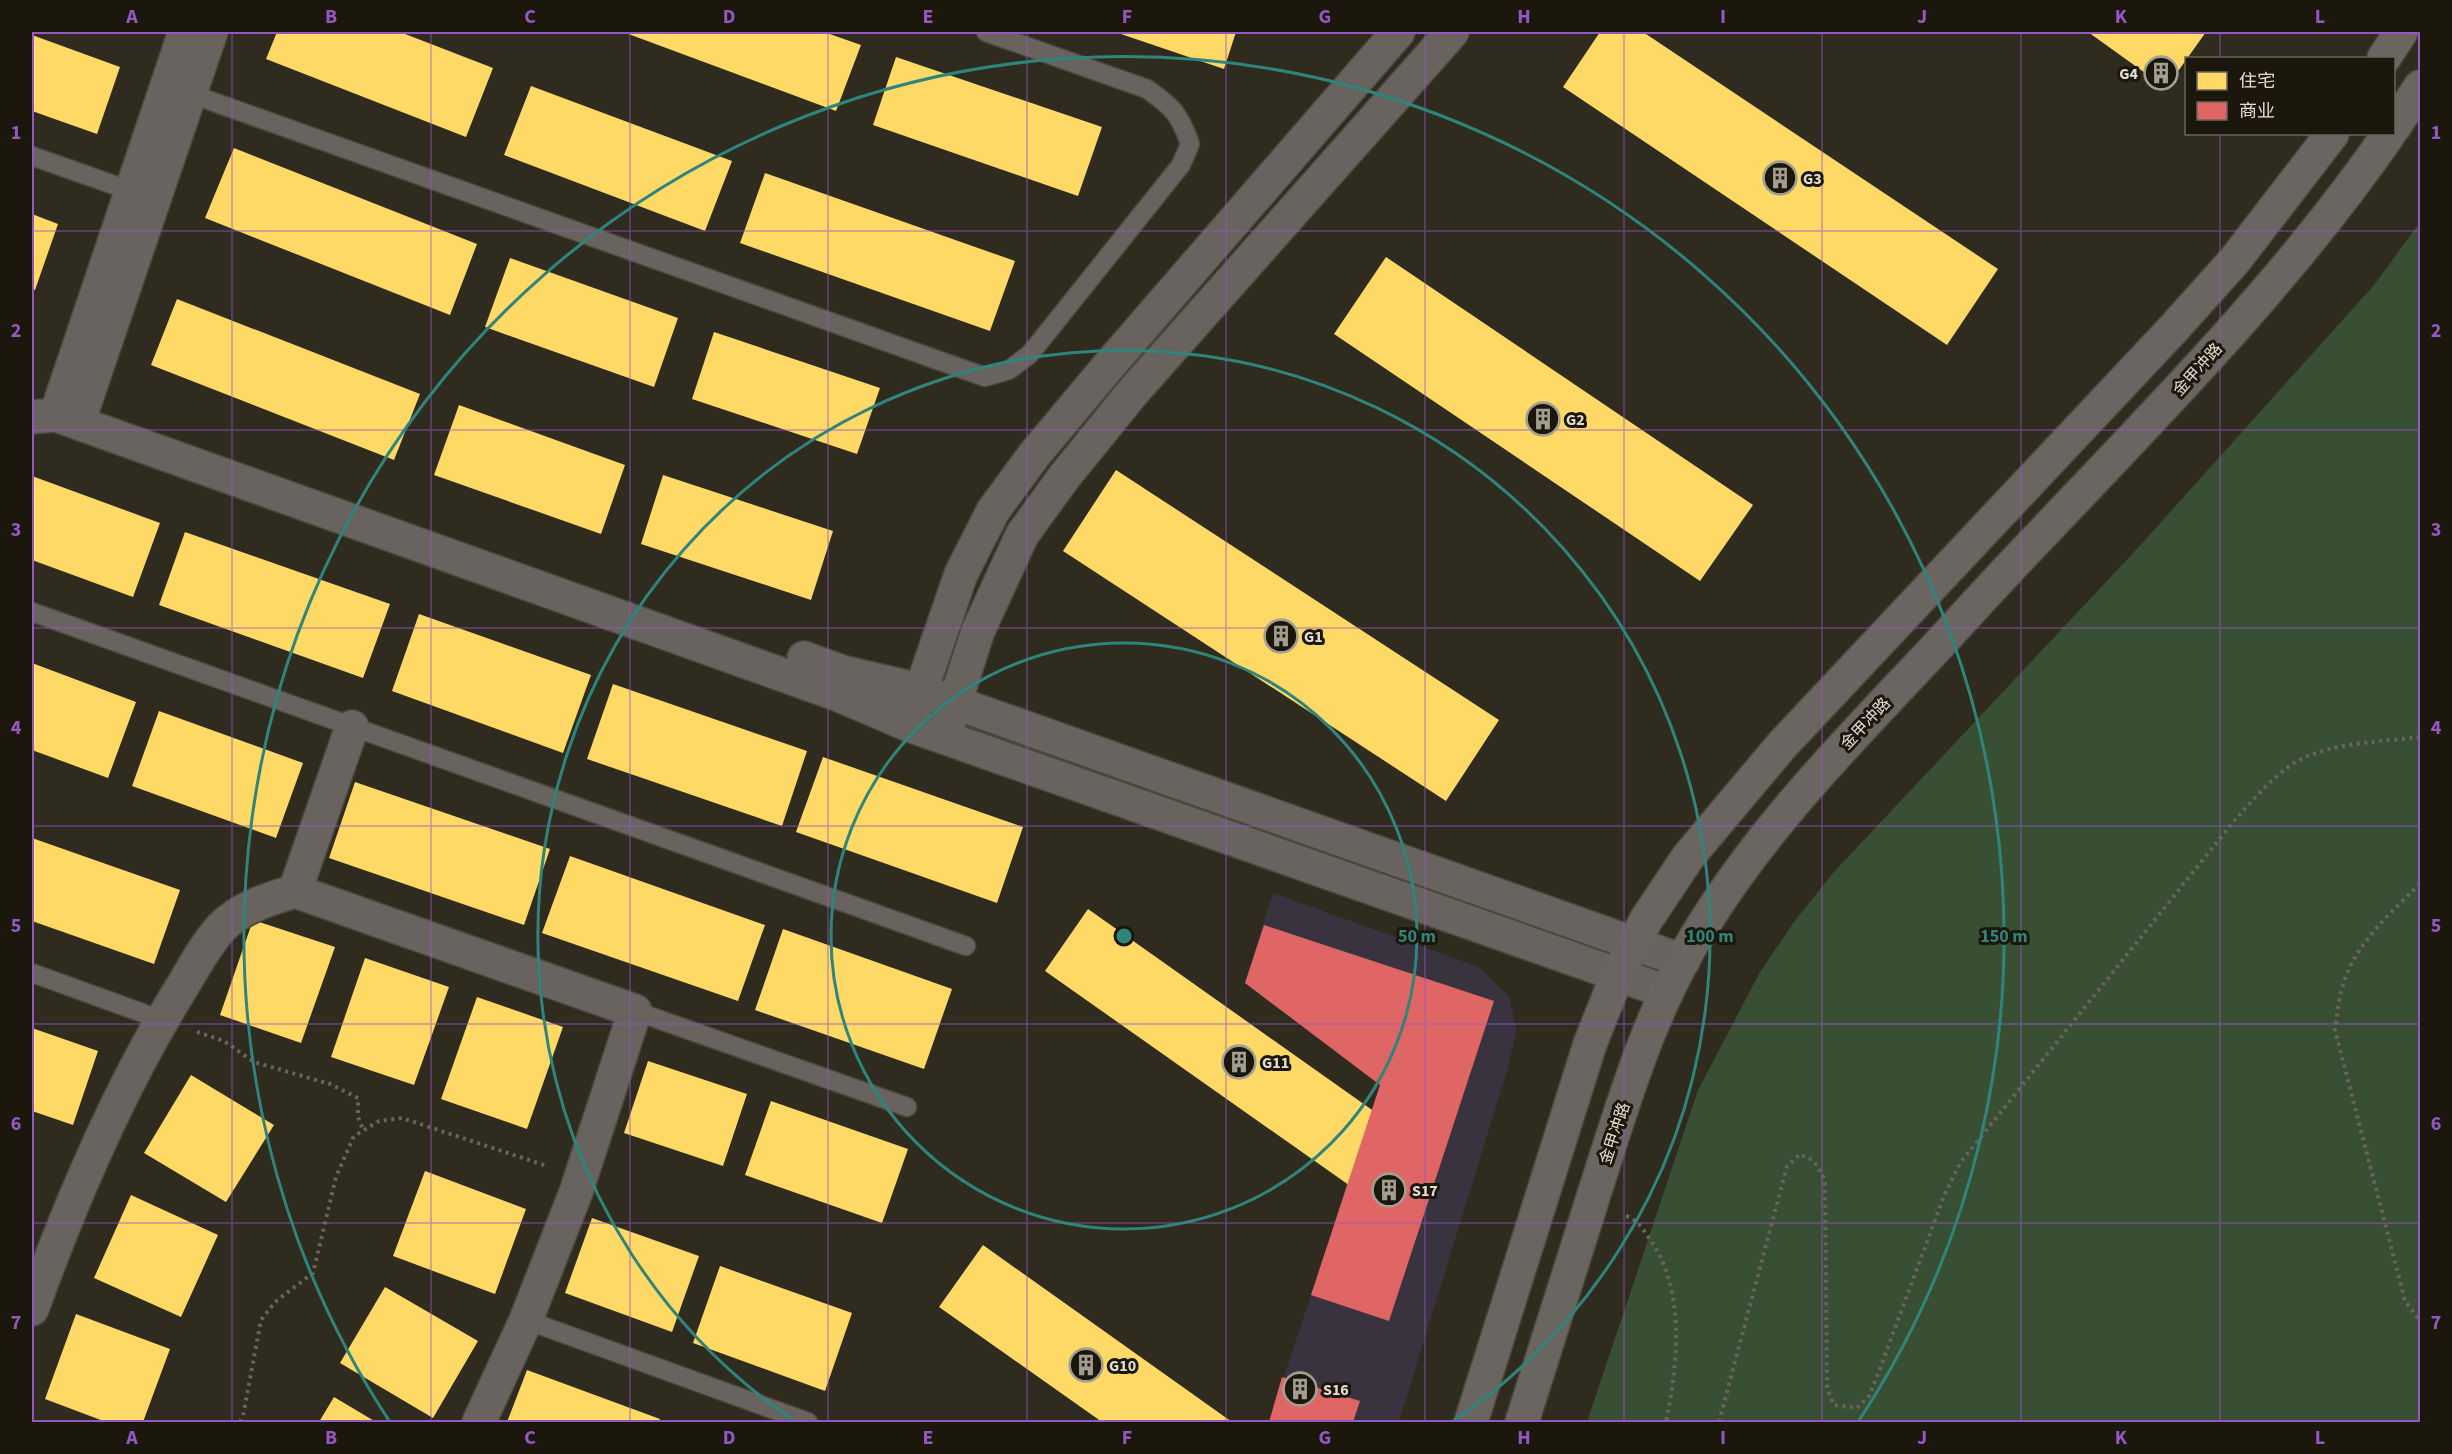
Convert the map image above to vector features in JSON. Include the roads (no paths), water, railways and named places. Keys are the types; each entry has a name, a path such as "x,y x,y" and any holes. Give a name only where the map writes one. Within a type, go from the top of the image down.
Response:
{"main road":[{"path":"2386,57 2401,32"},
{"path":"2395,126 2421,87"},
{"path":"1471,1422 1590,1044 1617,976 1646,920 1688,858 1723,813 1841,680 2174,328 2235,260 2331,135"},
{"name":"金甲冲路","path":"1522,1422 1638,1057 1667,992 1702,927 1764,837 1847,742 2041,534 2105,471 2258,302 2339,204 2388,135"}],"street":[{"path":"62,410 178,89 185,32"},
{"path":"62,410 131,191 178,89 211,32"},
{"path":"909,725 961,574 993,511 1034,455 1106,369 1398,32"},
{"path":"944,737 978,631 1022,535 1064,477 1133,392 1452,32"},
{"path":"62,410 842,672 920,690 1683,961"},
{"path":"62,410 839,695 909,725 1667,992"},
{"path":"295,891 351,727"},
{"path":"32,1309 54,1248 95,1153 162,1020 223,926 257,903 295,891 635,1011 580,1178 526,1320 479,1422"}],"lane":[{"path":"178,89 985,377 1009,370 1030,354 1181,165 1190,144 1181,118 1170,105 1147,89 986,32"},
{"path":"32,156 131,191"},
{"path":"32,612 966,946"},
{"path":"32,973 162,1020"},
{"path":"635,1011 908,1107"},
{"path":"526,1320 808,1422"}],"place":[{"name":"G4","path":"2161,73"},
{"name":"G3","path":"1780,178"},
{"name":"G2","path":"1543,419"},
{"name":"G1","path":"1281,636"},
{"name":"G11","path":"1239,1062"},
{"name":"S17","path":"1389,1190"},
{"name":"G10","path":"1086,1365"},
{"name":"S16","path":"1300,1389"}]}
